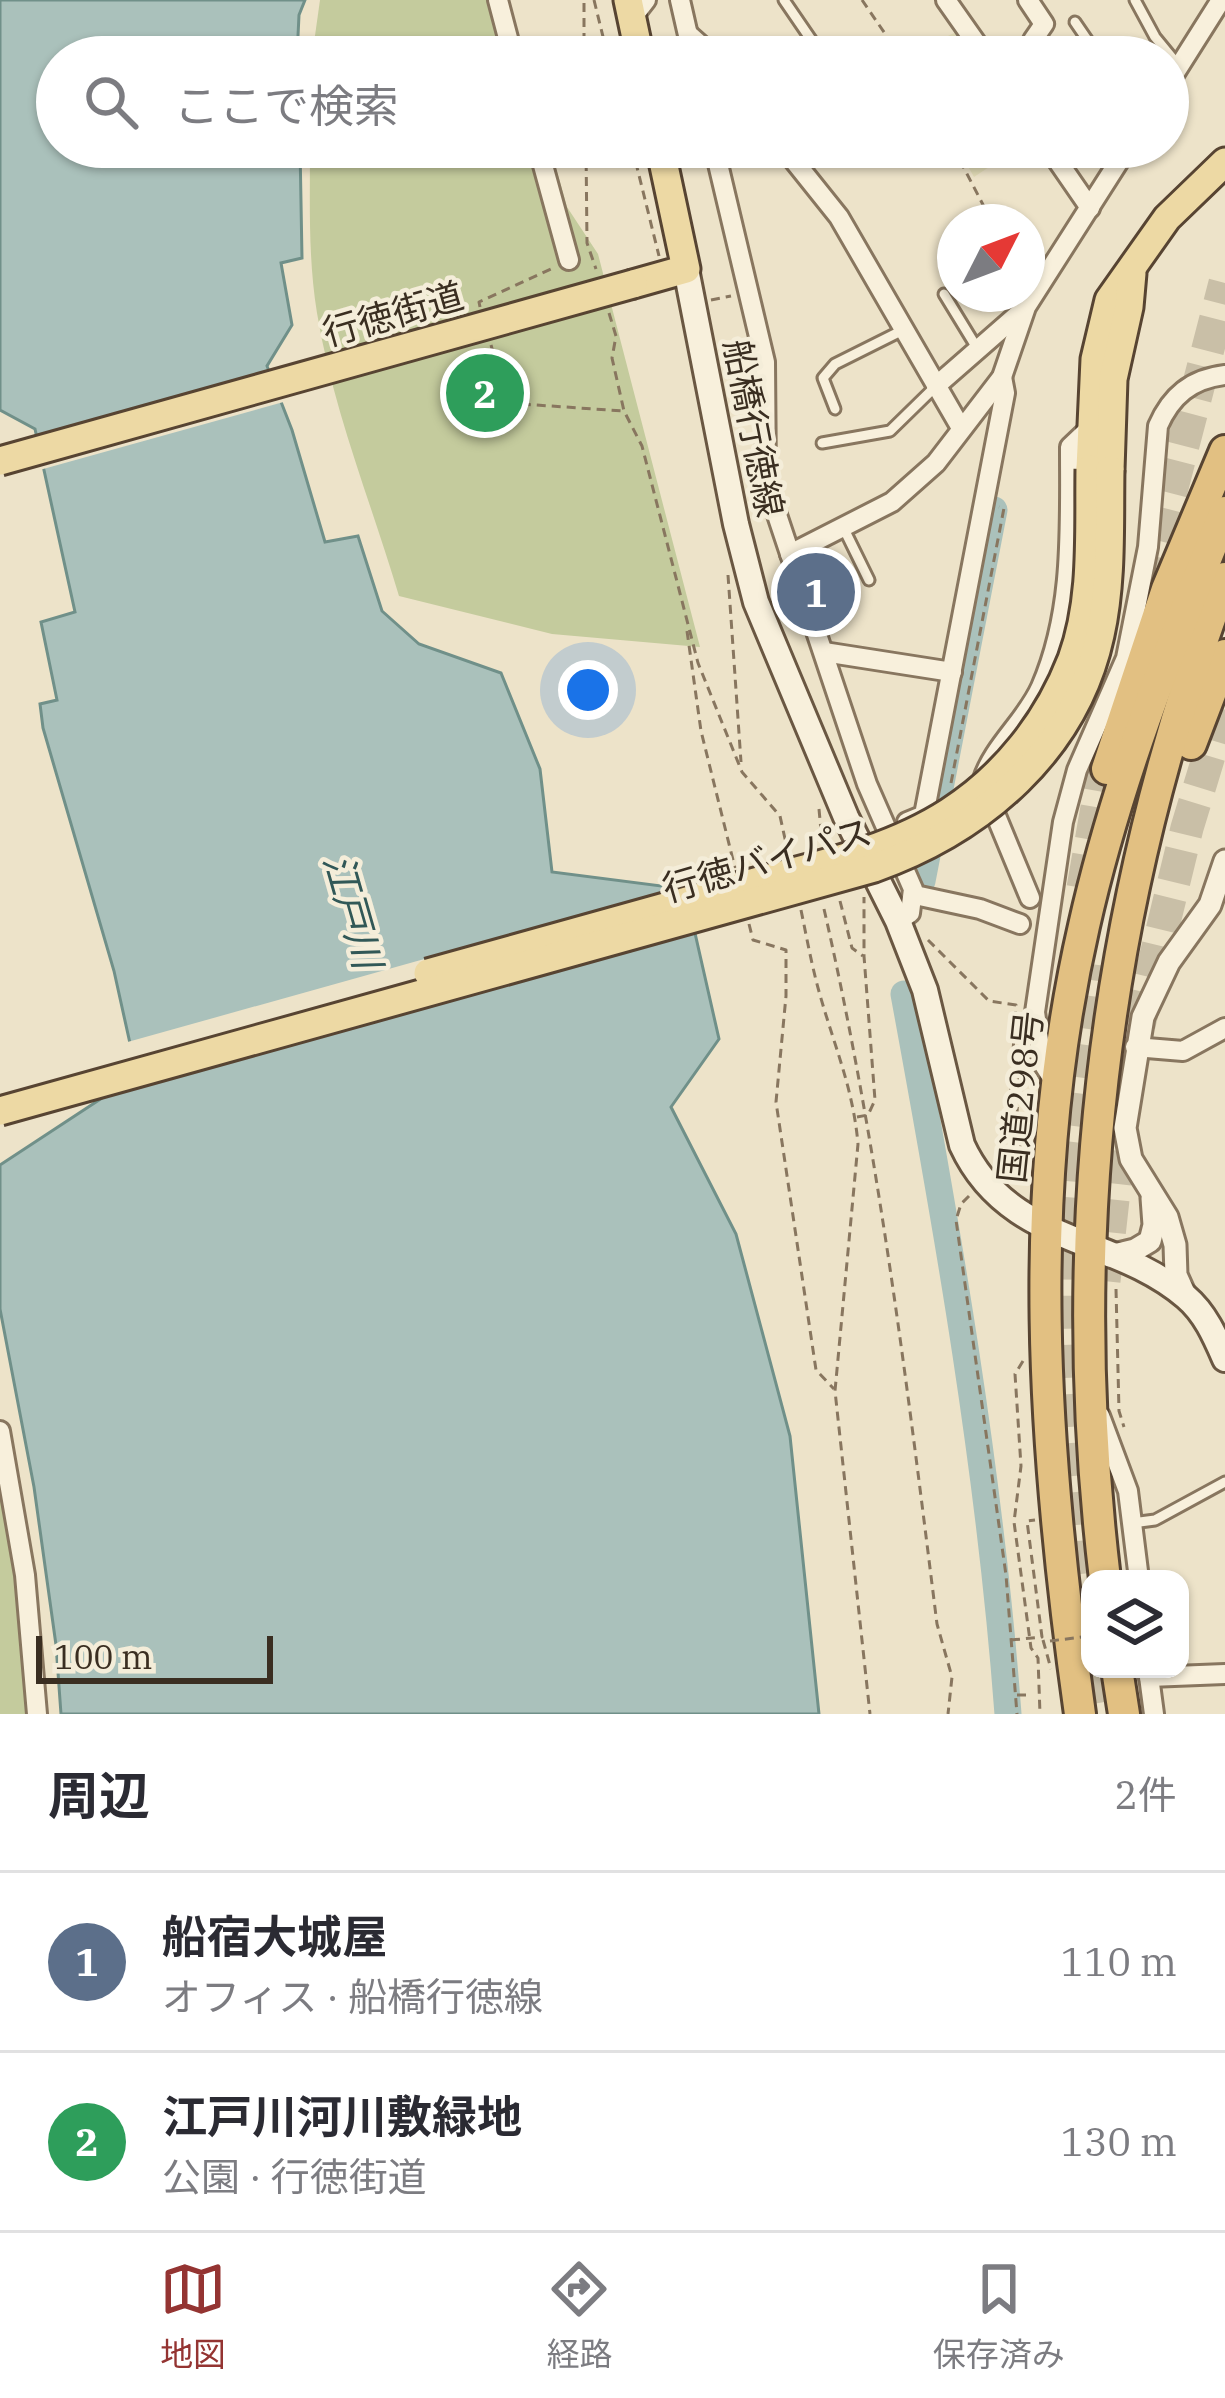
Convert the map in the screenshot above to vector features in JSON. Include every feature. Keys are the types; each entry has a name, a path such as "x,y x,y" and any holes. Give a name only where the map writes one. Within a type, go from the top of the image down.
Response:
{"highway":[{"path":"1083,929 1090,847 1120,725 1187,533 1225,451"},
{"name":"国道298号","path":"1080,1714 1048,1446 1043,1330 1047,1082 1132,754 1225,512"},
{"path":"1104,1570 1087,1364 1099,1251 1095,1132 1112,1006 1156,797 1225,578"},
{"path":"1112,1006 1177,786 1225,655"},
{"path":"1118,1678 1124,1714"}],"main road":[{"path":"636,6 638,36"},
{"name":"行徳バイパス","path":"0,1111 874,868 967,826 1035,764 1084,684 1100,637 1106,599 1100,470 1089,430 1101,328 1109,301 1167,218 1225,161"},
{"path":"660,168 660,277"},
{"name":"行徳バイパス","path":"0,1093 874,848 950,812 1029,738 1047,712 1073,655 1088,584 1100,470 1132,273"},
{"name":"行徳街道","path":"0,461 660,277"},
{"name":"船橋行徳線","path":"660,277 756,602 873,873 909,926 970,1163 1005,1203 1185,1295 1210,1328 1225,1359"}],"street":[{"path":"499,0 508,36"},
{"path":"680,0 690,36"},
{"path":"946,0 971,36"},
{"path":"1028,0 1044,24 1036,36"},
{"path":"1189,50 1218,2"},
{"path":"544,168 569,260"},
{"path":"719,168 765,362 766,482 867,784 915,895 909,926"},
{"path":"799,168 838,218 961,428"},
{"path":"1062,168 1090,208"},
{"path":"1045,279 1112,168"},
{"path":"936,386 1022,312"},
{"path":"790,554 908,492 1002,377 1026,312"},
{"path":"1047,1082 1035,1012 1063,822 1077,770 1130,641 1148,547 1158,426 1182,390 1204,378 1225,375"},
{"path":"890,840 925,815 1005,394 1002,377"},
{"path":"1030,898 982,782 987,765 1022,723 1040,690 1065,615 1070,448 1089,430"},
{"path":"824,652 952,672"},
{"path":"890,840 943,826 986,796"},
{"path":"1185,1295 1176,1275 1175,1245 1167,1217 1126,1145 1135,1047 1158,982 1210,905 1225,861"},
{"path":"915,895 980,909 1020,924"},
{"path":"1135,1047 1183,1051 1225,1028"},
{"path":"1099,1251 1135,1250 1150,1240 1152,1197"},
{"path":"1087,1364 1106,1435 1125,1479 1138,1570"},
{"path":"0,1431 25,1575 37,1714"},
{"path":"1189,1674 1225,1674"},
{"path":"1150,1678 1154,1714"}],"lane":[{"path":"784,0 809,36"},
{"path":"1135,0 1154,36"},
{"path":"1075,22 1085,36"},
{"path":"955,312 977,348"},
{"path":"835,409 823,378 835,364 903,330"},
{"path":"822,443 890,431 936,386"},
{"path":"844,529 869,580"},
{"path":"1132,1523 1155,1520 1225,1482"}],"path":[{"path":"584,0 584,36"},
{"path":"594,0 603,36"},
{"path":"862,0 887,36"},
{"path":"586,168 587,242 599,280"},
{"path":"638,168 659,250 660,277"},
{"path":"964,168 983,204"},
{"path":"484,322 479,302 569,260"},
{"path":"710,301 750,292"},
{"path":"604,298 616,336 612,358 624,411 642,446 698,663 742,772 736,740 728,575"},
{"path":"490,343 507,403 624,411"},
{"path":"943,826 1004,508 993,506"},
{"path":"687,626 701,731 736,870"},
{"path":"868,1115 875,1100 875,1072 862,907 873,873"},
{"path":"839,899 852,948 864,956"},
{"path":"824,909 868,1115 937,1624 952,1677 949,1714"},
{"path":"747,917 753,940 786,950 776,1102 816,1370 835,1390"},
{"path":"909,926 989,1001 1024,1006 1017,1117 1035,1139"},
{"path":"809,950 856,1117 858,1144 835,1390 870,1714"},
{"path":"1016,1005 1009,1114 1027,1186"},
{"path":"1011,1074 1047,1082"},
{"path":"856,1117 868,1115"},
{"path":"974,1192 961,1204 956,1220 1006,1575 1017,1714"},
{"path":"1117,1289 1119,1411 1125,1436"},
{"path":"1029,1353 1015,1373 1021,1466 1014,1522 1030,1639 1037,1658 1040,1714"},
{"path":"1047,1650 1027,1521 1035,1520 1050,1641 1081,1637"},
{"path":"1011,1640 1042,1637"},
{"path":"1015,1695 1032,1695"}],"green space":[{"path":"320,0 507,0 518,36 315,36"},
{"path":"310,168 556,168 567,207 598,254 700,647 552,634 399,596 324,349 310,230"},
{"path":"0,1481 19,1602 30,1714 0,1714"}],"water":[{"name":"江戸川","path":"0,0 305,0 298,36 36,36 36,168 300,168 302,258 281,263 292,325 267,366 292,430 325,542 358,536 382,611 419,644 501,673 540,769 552,872 685,889 719,1039 671,1107 736,1234 790,1436 819,1714 61,1714 34,1487 0,1309 0,1165 137,1075 114,971 43,728 40,704 57,700 41,622 75,612 35,429 0,410"}],"pier":[{"path":"276,374 287,401 36,471 31,442"},
{"path":"689,885 701,932 83,1104 131,1073 124,1043"}],"waterway":[{"path":"922,881 994,510"},
{"path":"904,994 979,1443 1008,1714"}],"tunnel":[{"path":"1146,588 1225,283"},
{"path":"1139,1025 1187,828 1225,703"},
{"path":"1083,888 1109,738"},
{"path":"1063,1174 1090,964"},
{"path":"1104,1281 1124,1100"},
{"path":"1080,1149 1072,1310 1089,1570"},
{"path":"1103,1678 1109,1714"}],"place":[{"name":"江戸川河川敷緑地","path":"485,393"},
{"name":"船宿大城屋","path":"816,592"}]}
